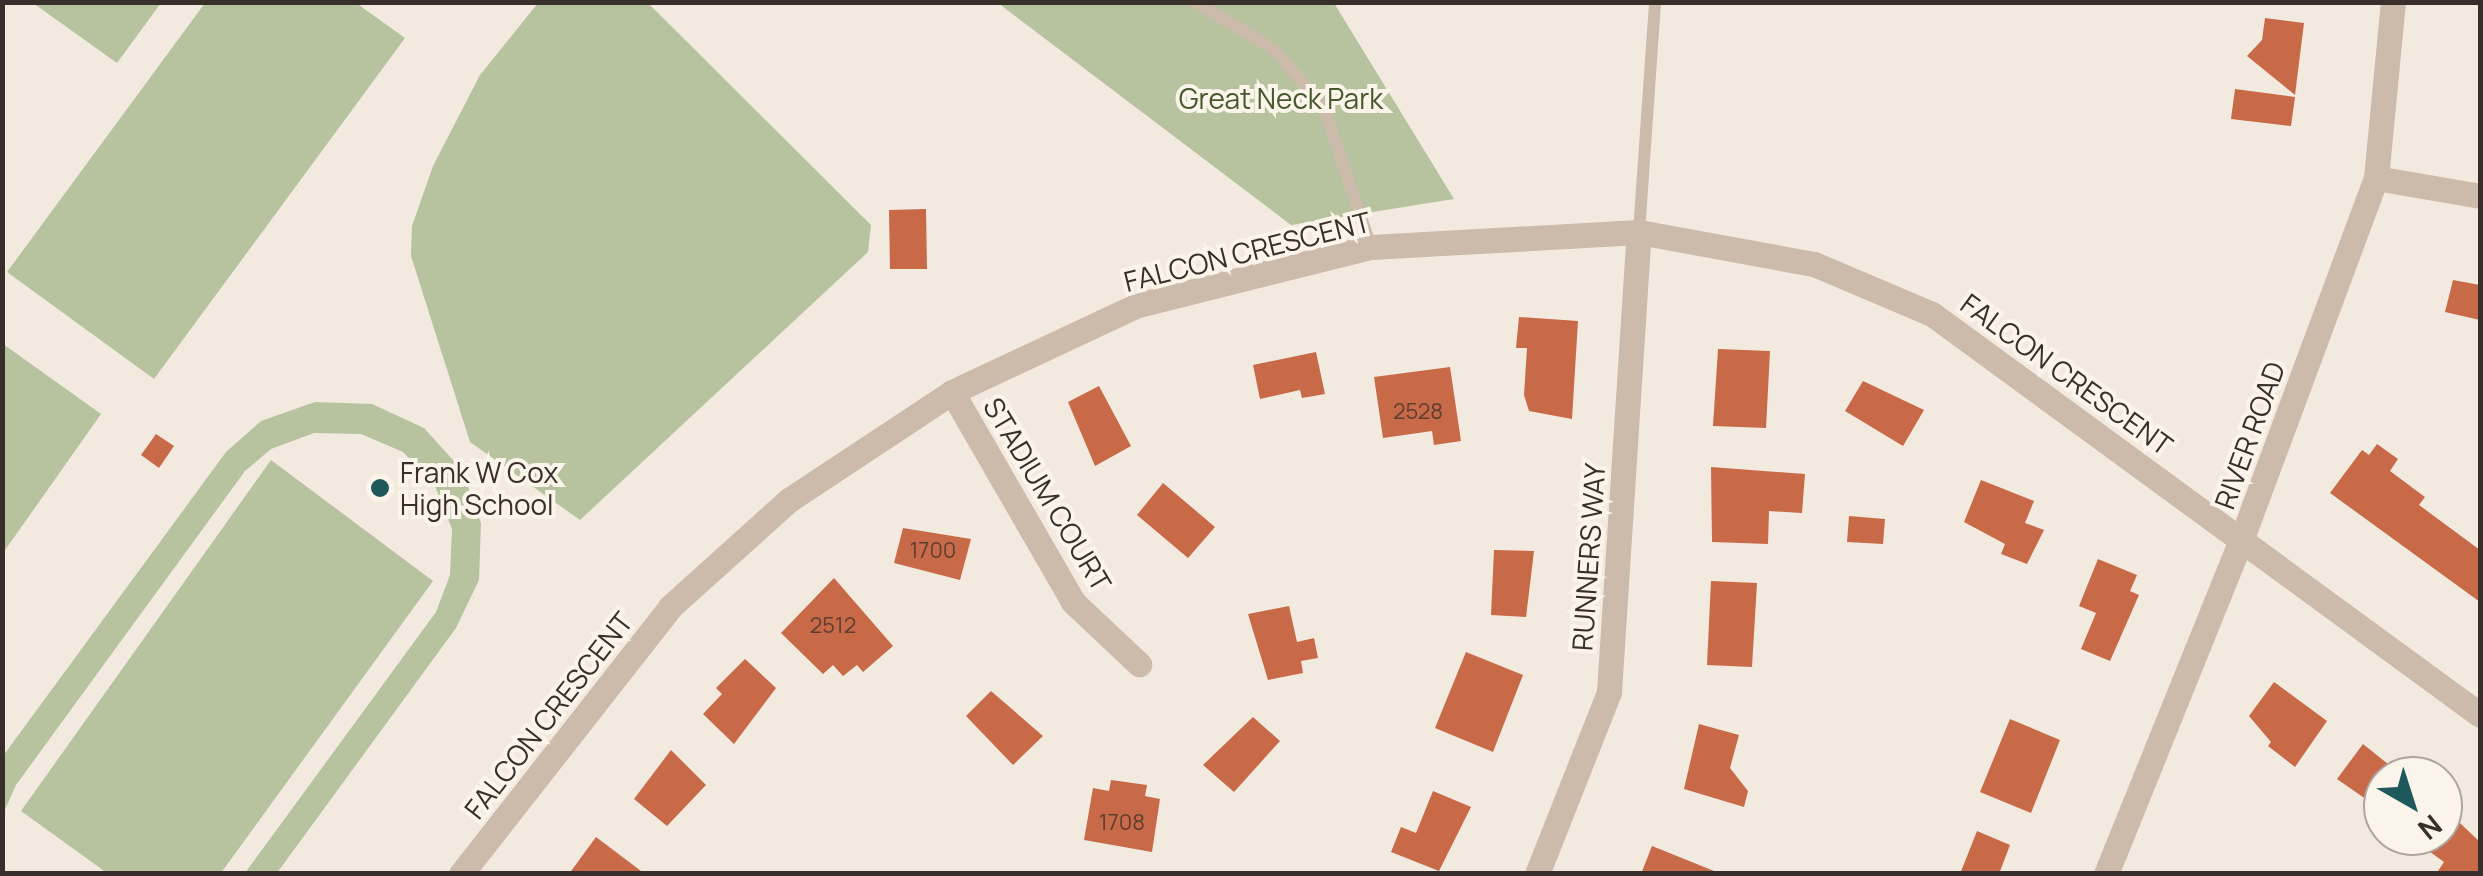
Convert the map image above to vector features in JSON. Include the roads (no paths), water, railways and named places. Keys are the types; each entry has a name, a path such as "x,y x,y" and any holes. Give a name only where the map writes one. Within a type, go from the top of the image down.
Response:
{"street":[{"name":"RIVER ROAD","path":"2106,874 2242,538 2376,178 2393,2"},
{"path":"2376,178 2480,196"},
{"name":"FALCON CRESCENT","path":"461,874 670,607 789,500 952,392 1138,305 1371,247 1639,232 1814,264 1932,314 2480,715"},
{"name":"RUNNERS WAY","path":"1537,874 1609,692 1639,232"},
{"name":"STADIUM COURT","path":"952,392 1073,602 1139,664"}],"lane":[{"path":"1196,2 1276,51 1324,108 1371,247"},
{"path":"1639,232 1655,2"}],"place":[{"name":"Frank W Cox High School","path":"380,488"}],"park label":[{"name":"Great Neck Park","path":"1281,98"}]}
